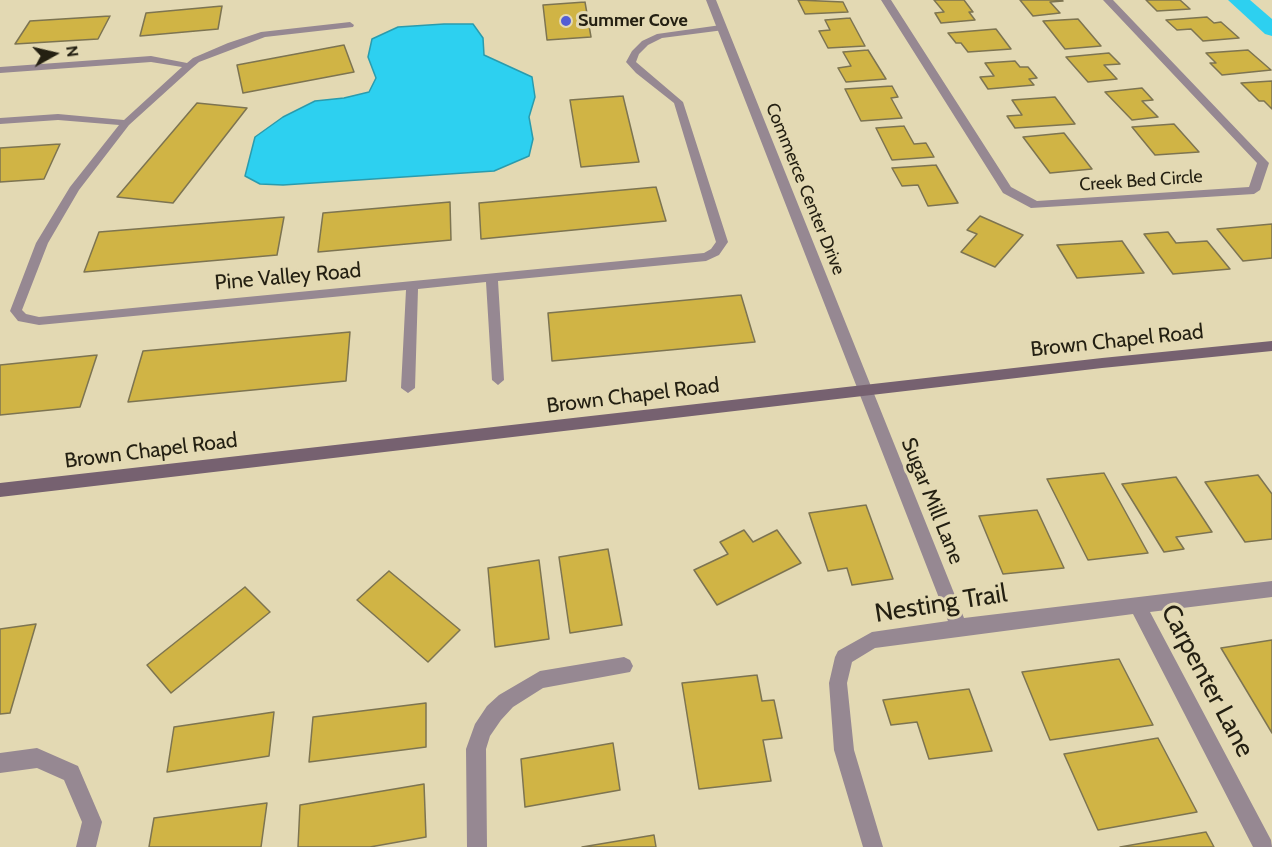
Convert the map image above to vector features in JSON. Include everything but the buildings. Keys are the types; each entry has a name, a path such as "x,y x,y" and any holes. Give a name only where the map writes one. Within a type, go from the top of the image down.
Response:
{"street":[{"name":"Commerce Center Drive","path":"711,0 865,390"},
{"name":"Creek Bed Circle","path":"886,0 1007,190 1035,205 1254,190 1263,163 1108,0"},
{"name":"Brown Chapel Road","path":"0,489 1272,346"},
{"name":"Sugar Mill Lane","path":"865,390 959,627"},
{"name":"Nesting Trail","path":"873,847 844,750 838,683 844,657 872,640 959,627 1272,589"},
{"name":"Carpenter Lane","path":"1137,605 1264,847"},
{"path":"477,847 476,749 482,732 494,713 506,701 540,680 624,666"},
{"path":"0,763 37,758 71,773 92,822 86,847"}],"lane":[{"name":"Pine Valley Road","path":"350,26 264,34 231,45 196,60 189,66 126,123 74,189 42,243 16,311 22,318 39,321 706,257 715,252 722,242 678,102 631,62 635,53 645,43 660,36 721,28"},
{"path":"0,70 151,59 189,66"},
{"path":"0,122 58,117 126,123"},
{"path":"492,277 498,380"},
{"path":"408,388 412,285"}],"water":[{"path":"473,24 483,38 484,55 532,77 535,97 529,117 533,139 529,156 494,171 283,185 260,184 245,176 255,137 283,117 315,101 344,98 369,92 376,78 368,57 372,39 398,27"}],"waterway":[{"path":"1238,0 1272,30"}],"place":[{"name":"Summer Cove","path":"566,21"}]}
